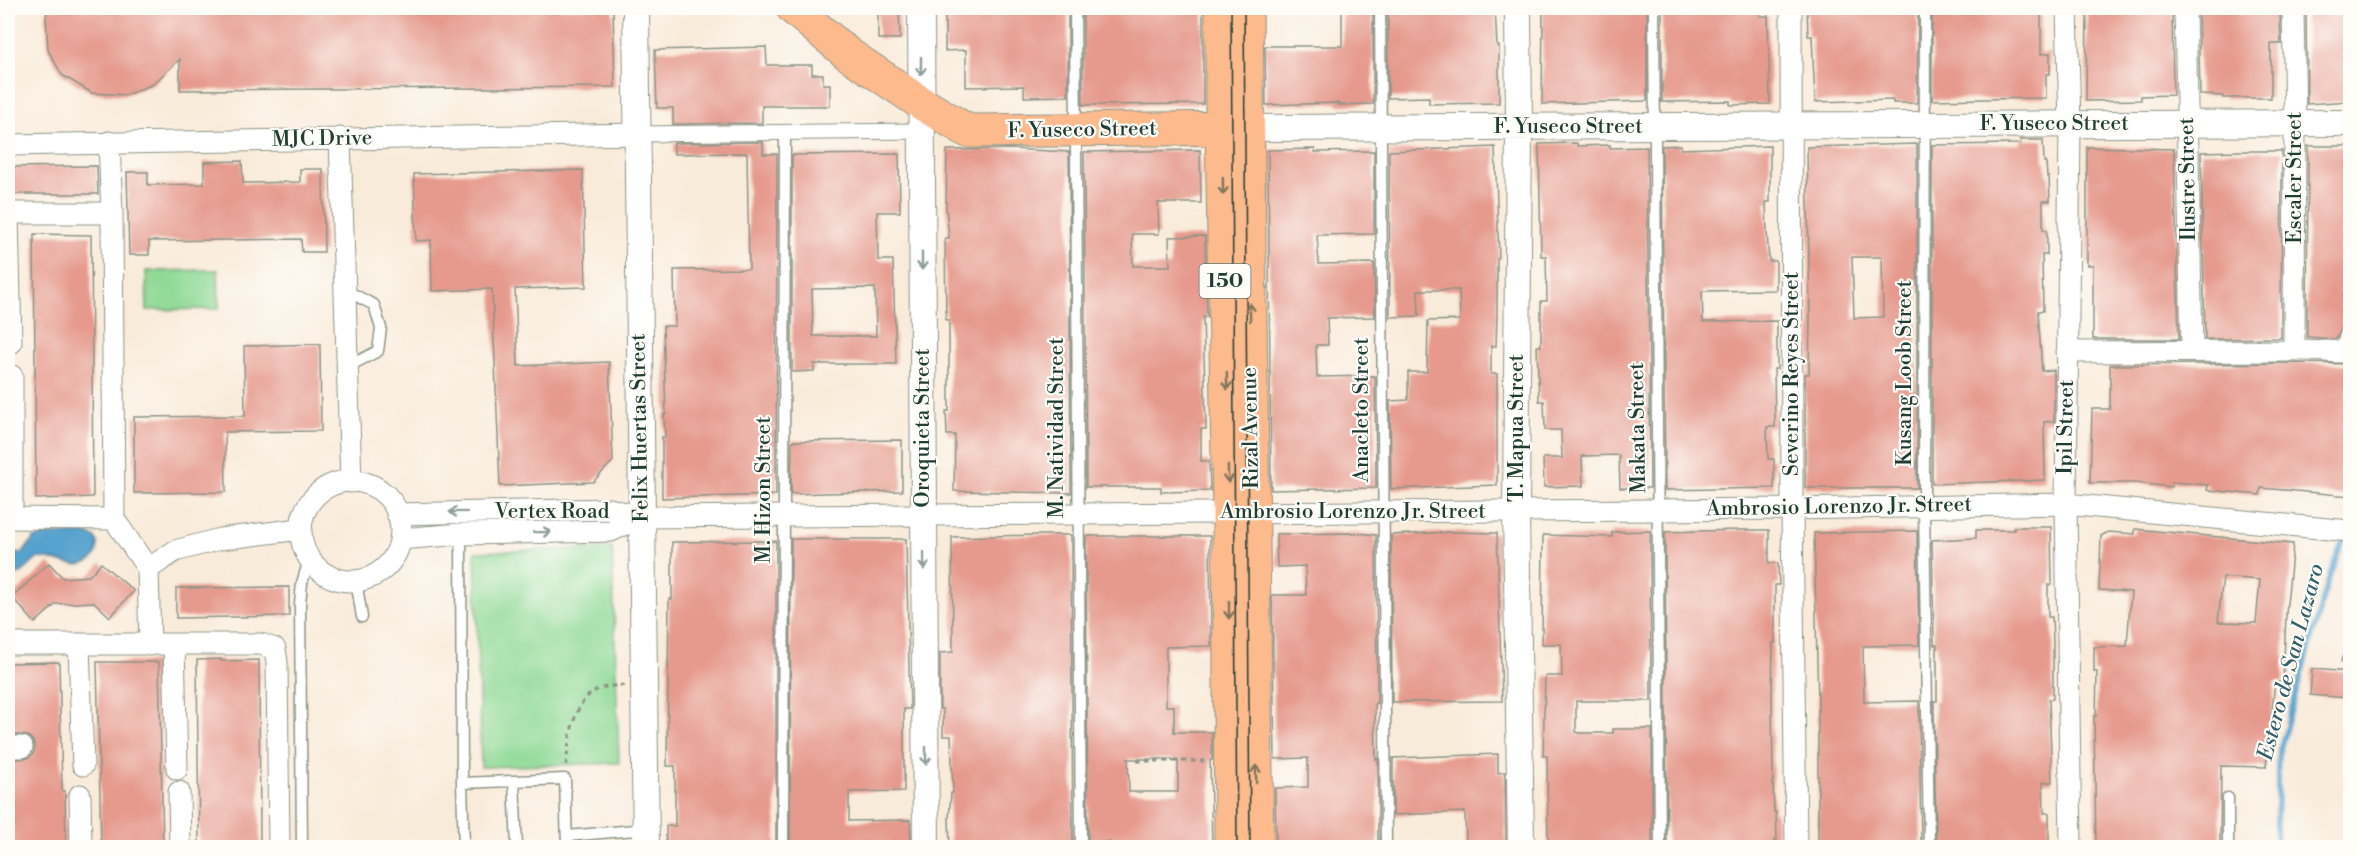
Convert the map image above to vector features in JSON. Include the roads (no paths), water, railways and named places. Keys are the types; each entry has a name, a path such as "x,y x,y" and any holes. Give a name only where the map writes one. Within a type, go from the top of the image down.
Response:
{"main road":[{"path":"793,8 921,117"},
{"name":"Rizal Avenue","path":"1222,8 1235,128 1241,514 1257,848"},
{"name":"Rizal Avenue","path":"1235,128 1246,8"},
{"name":"F. Yuseco Street","path":"921,117 968,131 1235,128"},
{"name":"Rizal Avenue","path":"1231,848 1230,761 1241,514"}],"street":[{"name":"Felix Huertas Street","path":"636,8 646,838"},
{"name":"Oroquieta Street","path":"921,8 926,848"},
{"name":"T. Mapua Street","path":"1518,8 1516,511 1521,848"},
{"name":"Severino Reyes Street","path":"1791,8 1792,509 1796,848"},
{"name":"Ipil Street","path":"2067,8 2070,124 2066,504 2072,848"},
{"name":"Ilustre Street","path":"2185,8 2192,351"},
{"name":"Escaler Street","path":"2292,349 2294,343 2295,123 2293,8"},
{"path":"638,134 785,132 921,117"},
{"name":"F. Yuseco Street","path":"1235,128 2350,123"},
{"name":"MJC Drive","path":"8,145 638,134"},
{"path":"340,138 351,482"},
{"path":"109,142 112,213 114,519 148,569 150,645"},
{"path":"11,343 8,214 112,213"},
{"path":"2067,352 2287,351 2292,349 2313,352 2346,352 2350,337"},
{"path":"12,376 10,518 114,519"},
{"path":"351,482 366,484 379,490 390,501 397,514 400,539 395,554 385,567 372,576 343,580 330,576 318,570 309,560 302,545 300,529 307,507 322,490 336,484 351,482"},
{"name":"Ambrosio Lorenzo Jr. Street","path":"641,517 1382,513 2066,504 2350,531"},
{"name":"Vertex Road","path":"397,514 609,509 641,517"},
{"name":"Vertex Road","path":"400,539 461,534 611,531 641,517"},
{"path":"148,569 176,551 220,539 300,529"},
{"path":"8,644 261,644 274,649 277,662 279,848"},
{"path":"79,645 83,765"},
{"path":"174,645 177,769"},
{"path":"179,792 180,848"},
{"path":"80,795 81,848"}],"lane":[{"name":"M. Natividad Street","path":"1075,8 1081,848"},
{"name":"Anacleto Street","path":"1380,8 1386,848"},
{"name":"Makata Street","path":"1654,8 1660,848"},
{"name":"Kusang Loob Street","path":"1925,8 1924,506 1929,848"},
{"name":"M. Hizon Street","path":"783,848 785,132"},
{"path":"345,290 374,304 381,328 378,351 347,367"},
{"path":"461,534 464,848"},
{"path":"302,848 300,604 302,583 309,560"},
{"path":"356,580 362,617"},
{"path":"462,783 565,779 567,842 646,838"},
{"path":"514,781 517,848"},
{"path":"2228,798 2228,848"}],"water":[{"path":"84,533 96,540 98,547 96,554 85,564 69,564 38,558 20,574 14,576 8,573 8,553 23,553 34,538"}],"waterway":[{"name":"Estero de San Lazaro","path":"2276,848 2278,756 2330,574 2345,535"}],"tram line":[{"path":"1231,8 1237,848"},
{"path":"1244,8 1250,848"}]}
